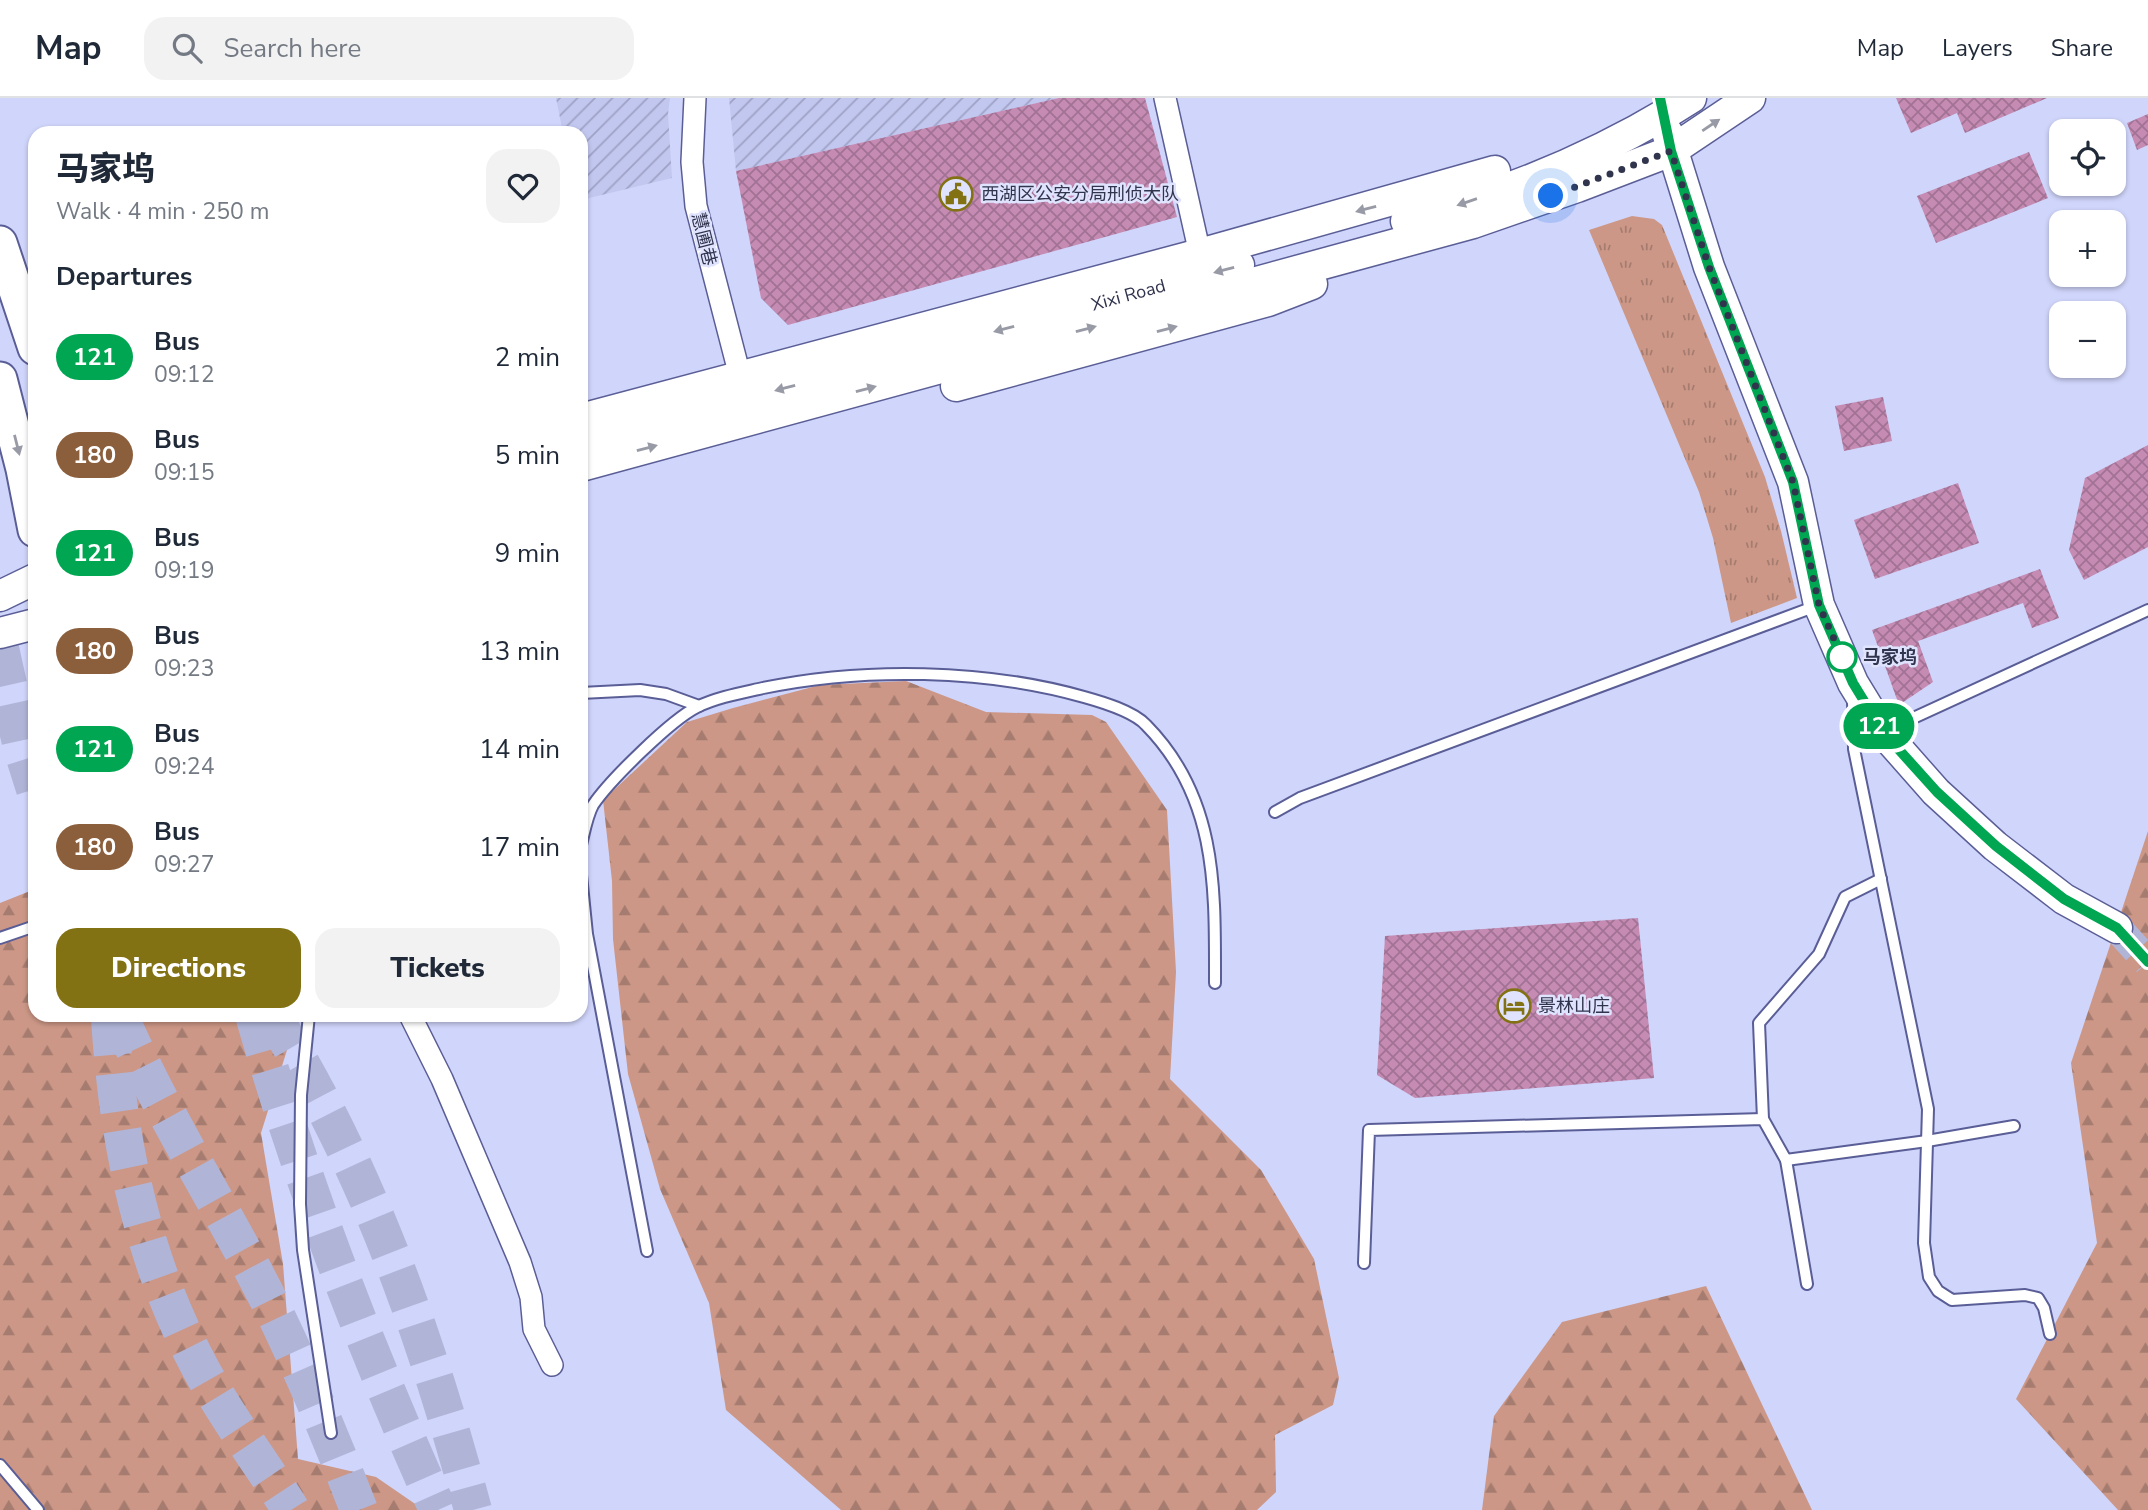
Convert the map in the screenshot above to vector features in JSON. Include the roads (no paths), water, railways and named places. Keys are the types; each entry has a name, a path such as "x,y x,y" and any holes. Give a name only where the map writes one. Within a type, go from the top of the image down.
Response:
{"main road":[{"name":"Xixi Road","path":"588,417 1414,196 1497,171 1567,145 1619,121 1691,98"},
{"name":"Xixi Road","path":"588,486 1268,301 1671,151 1750,98"},
{"name":"Xixi Road","path":"588,441 1434,213 1586,156 1662,107"},
{"path":"1662,107 1671,151 1709,267 1793,482 1819,605 1853,683 1883,732 1937,792 1996,846 2064,899 2117,928"},
{"name":"Xixi Road","path":"588,464 1473,223"},
{"path":"0,243 28,327"},
{"path":"0,379 28,494"},
{"path":"0,580 28,578"},
{"path":"0,596 28,581"},
{"path":"0,633 28,626"}],"street":[{"name":"慧圃巷","path":"695,98 692,162 695,206 740,376"},
{"path":"1165,98 1200,254"},
{"path":"414,1022 442,1079 520,1262 531,1297 534,1329 552,1365"}],"lane":[{"path":"1275,812 1300,798 1819,605"},
{"path":"1883,732 2148,610"},
{"path":"588,820 592,806 621,773 681,717 699,706 730,695 813,679 853,675 976,678 1062,691 1107,703 1145,722 1170,754 1189,788 1202,820 1212,863 1215,984"},
{"path":"1853,683 1854,749 1928,1109 1924,1243 1929,1277 1938,1291 1952,1300 2025,1295 2038,1298 2044,1308 2050,1334"},
{"path":"588,693 640,690 666,694 699,706"},
{"path":"1807,1284 1786,1160 1763,1119 1759,1023 1819,954 1845,897 1881,879"},
{"path":"0,938 28,928"},
{"path":"588,931 647,1251"},
{"path":"308,1022 301,1095 300,1204 303,1250 331,1433"},
{"path":"1364,1263 1368,1130 1763,1119"},
{"path":"1786,1160 2014,1126"},
{"path":"0,1465 38,1510"}],"tunnel":[{"path":"0,648 28,767"},
{"path":"2117,928 2148,962"},
{"path":"110,1022 125,1148 134,1191 159,1275 175,1316 205,1376 291,1510"},
{"path":"122,1022 153,1087 268,1299 316,1403 359,1510"},
{"path":"256,1022 293,1141 337,1266 438,1510"},
{"path":"276,1022 337,1133 391,1255 435,1381 473,1510"}],"place":[{"name":"西湖区公安分局刑侦大队","path":"956,194"},
{"name":"马家坞","path":"1842,657"},
{"name":"景林山庄","path":"1514,1006"}]}
